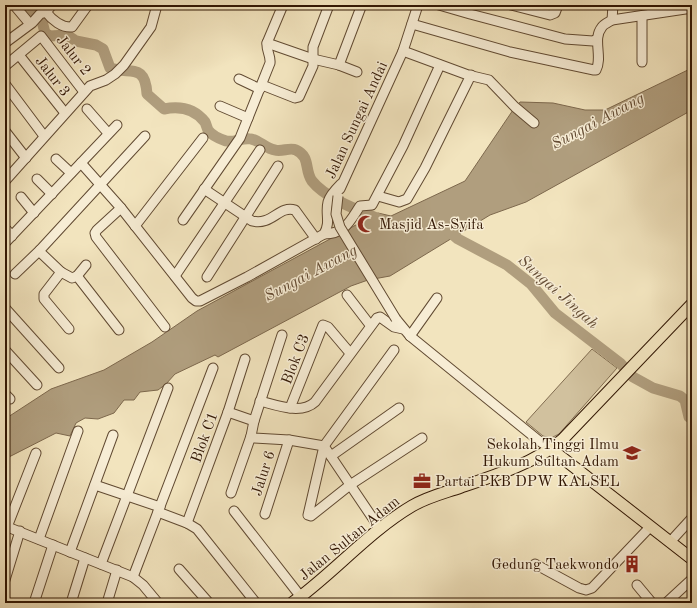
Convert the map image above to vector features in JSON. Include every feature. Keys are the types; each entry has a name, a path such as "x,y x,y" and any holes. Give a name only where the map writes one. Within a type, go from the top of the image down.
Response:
{"main road":[{"name":"Jalan Sultan Adam","path":"296,600 380,529 413,505 423,500 495,475 551,450 692,304"},
{"path":"551,450 692,559"}],"street":[{"path":"14,5 51,18 68,28 72,27 88,5"},
{"path":"5,180 90,86 106,80 124,65 151,27 157,5"},
{"path":"183,220 238,141 270,63 270,56 266,47 283,5"},
{"path":"239,79 297,98 299,97 311,70 314,43 330,5"},
{"name":"Jalan Sungai Andai","path":"418,5 403,52 336,194 336,214 340,227 396,319 410,336 551,450"},
{"path":"439,5 566,39 593,41 597,39"},
{"path":"511,5 550,15 555,13 558,5"},
{"path":"612,20 613,5"},
{"path":"642,62 645,15 648,5"},
{"path":"339,65 361,7"},
{"path":"412,24 510,52 596,70 599,52 597,39 602,27 612,20 690,7"},
{"path":"5,43 40,15"},
{"name":"Jalur 2","path":"19,55 41,36 84,92"},
{"path":"267,43 357,72"},
{"path":"403,52 489,80 515,107 534,123"},
{"path":"5,66 19,55"},
{"name":"Jalur 3","path":"19,55 65,114"},
{"path":"81,163 121,208 192,298 196,301 200,301 247,277 320,236 333,234 339,231 346,226 358,210 372,205 403,146 440,65"},
{"path":"378,196 399,202 406,198 425,168 471,75"},
{"path":"5,84 44,136"},
{"path":"220,106 248,118"},
{"path":"87,109 108,133"},
{"path":"5,243 117,125"},
{"path":"5,131 26,158"},
{"path":"15,274 40,250 146,136"},
{"path":"135,226 203,138"},
{"path":"175,276 260,150"},
{"path":"56,159 71,173"},
{"path":"207,277 278,166"},
{"path":"37,179 52,194"},
{"path":"204,188 245,217 259,223 265,222 284,210 293,209 320,236"},
{"path":"320,236 328,223 328,201 336,194"},
{"path":"21,198 34,213"},
{"path":"121,208 97,230 95,233 96,237 164,327"},
{"path":"5,228 12,236"},
{"path":"40,250 41,253 61,272 72,278 77,276 86,265"},
{"path":"61,272 44,294 44,299 69,330"},
{"path":"77,276 119,330"},
{"path":"347,295 370,326"},
{"path":"410,336 437,298"},
{"path":"5,308 60,368"},
{"path":"260,401 290,408 302,408 312,404 377,318 380,317 394,327 403,328"},
{"name":"Blok C3","path":"290,408 323,325 328,327 350,353"},
{"path":"231,493 251,436 260,401 282,335"},
{"path":"5,350 37,385"},
{"path":"394,350 324,446 308,515 311,516 350,486 422,438"},
{"name":"Blok C1","path":"188,523 228,412 245,359"},
{"path":"133,577 213,368"},
{"path":"101,564 168,388"},
{"path":"331,456 398,408"},
{"path":"228,412 254,421"},
{"path":"39,539 78,431"},
{"path":"70,552 113,435"},
{"path":"251,436 254,438 288,440 324,446 380,529"},
{"name":"Jalur 6","path":"265,514 288,440"},
{"path":"36,453 6,526 133,577 143,585 158,603"},
{"path":"95,485 127,496 188,523 197,529 256,603"},
{"path":"234,511 296,600"},
{"path":"670,542 692,518"},
{"path":"535,564 579,588 586,590 592,588 650,527"},
{"path":"5,580 20,531"},
{"path":"34,603 52,545"},
{"path":"71,603 85,558"},
{"path":"179,569 209,603"},
{"path":"107,603 117,570"},
{"path":"666,603 692,579"},
{"path":"637,585 652,603"}],"shaded area":[{"path":"592,349 617,368 559,434 551,438 543,436 526,422"}],"water":[{"name":"Sungai Awang","path":"692,68 692,110 526,202 490,215 390,276 368,280 351,286 218,357 215,355 175,374 158,390 140,392 134,400 124,400 114,413 98,419 85,418 76,423 70,436 56,433 5,459 5,419 51,389 104,370 152,342 197,311 378,213 391,216 465,181 520,102 553,103 585,110 605,110"}],"waterway":[{"path":"25,5 42,21 45,33 50,36 67,35 76,41 96,45 103,49 110,68 140,74 146,84 147,94 164,109 181,108 191,111 201,117 212,134 226,141 248,139 257,141 272,149 296,150 304,156 310,177 319,188 336,200 386,222"},
{"name":"Sungai Jingah","path":"444,227 458,239 507,265 531,284 555,313 620,363 633,377 653,388 680,396 685,400 689,417 692,419"}],"place":[{"name":"Masjid As-Syifa","path":"366,224"},
{"name":"Sekolah Tinggi Ilmu Hukum Sultan Adam","path":"632,453"},
{"name":"Partai PKB DPW KALSEL","path":"422,481"},
{"name":"Gedung Taekwondo","path":"632,564"}]}
